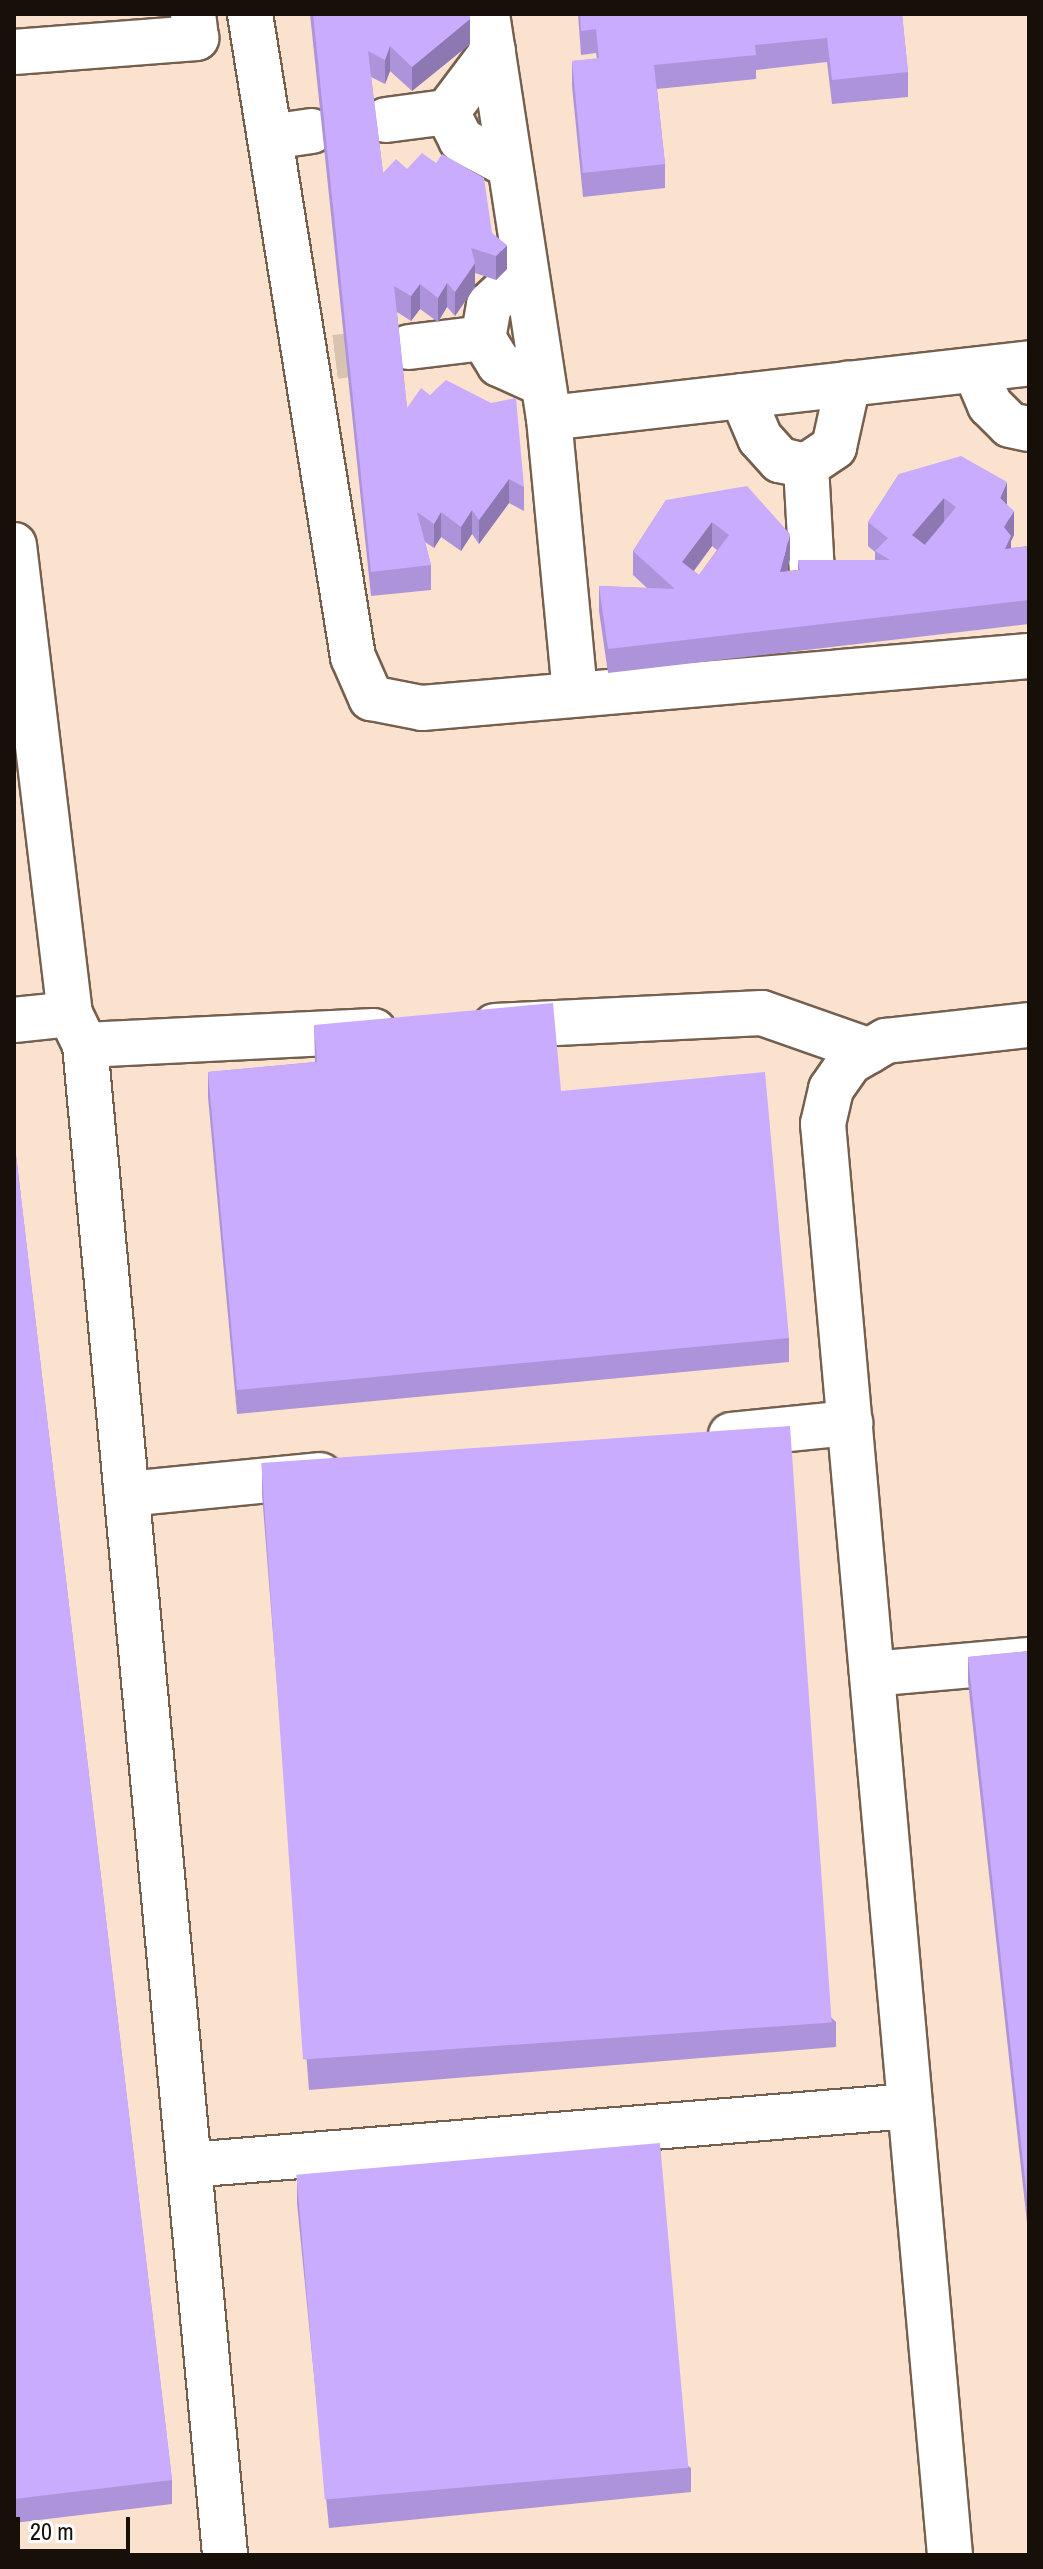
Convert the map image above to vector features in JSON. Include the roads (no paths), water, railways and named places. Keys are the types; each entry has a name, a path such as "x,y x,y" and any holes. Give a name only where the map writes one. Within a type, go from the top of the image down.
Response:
{"street":[{"path":"14,52 196,38 193,14"},
{"path":"250,14 270,137 320,359 353,657 371,698 422,708 818,664 1029,656"},
{"path":"490,32 546,401 575,691"},
{"path":"447,112 490,32"},
{"path":"386,120 447,112"},
{"path":"447,112 461,140 510,166"},
{"path":"270,137 312,131"},
{"path":"526,271 489,305 483,338 499,364 546,401 742,396 1029,363"},
{"path":"409,347 483,338"},
{"path":"975,370 990,405 1010,425 1029,429"},
{"path":"742,396 760,438 780,460 806,466 834,447 848,384"},
{"path":"806,466 812,573"},
{"path":"14,545 78,1030 127,1494 225,2555"},
{"path":"14,1020 78,1030 431,1029 762,1013 870,1051"},
{"path":"950,2555 823,1124 831,1089 850,1062 870,1051 940,1031 1029,1025"},
{"path":"693,1439 850,1423"},
{"path":"127,1494 363,1471"},
{"path":"872,1674 1029,1660"},
{"path":"189,2165 910,2106"}],"tunnel":[{"path":"335,357 406,348"}]}
